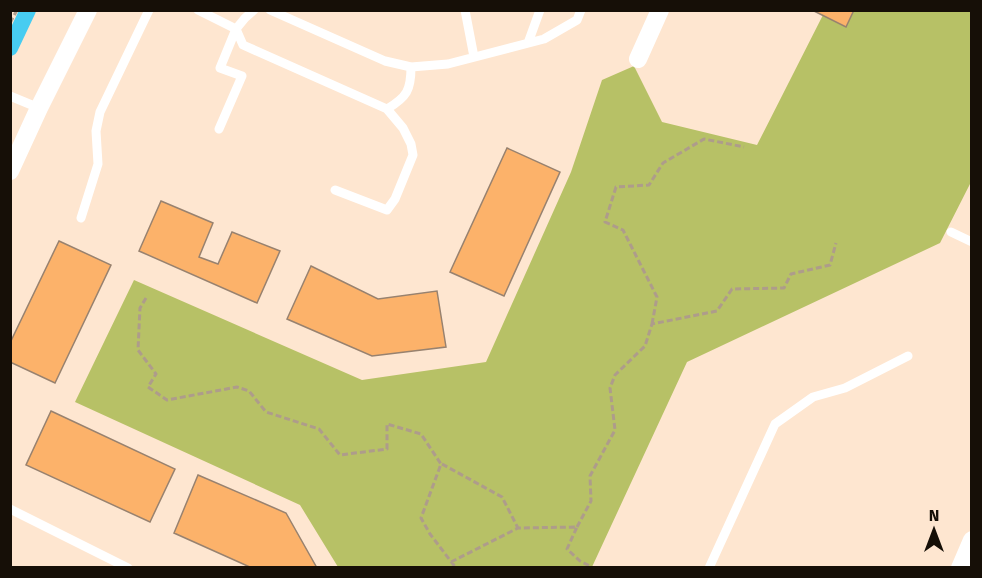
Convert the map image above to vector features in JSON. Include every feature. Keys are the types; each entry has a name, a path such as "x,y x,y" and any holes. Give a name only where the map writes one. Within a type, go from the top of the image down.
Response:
{"street":[{"path":"10,171 88,10"},
{"path":"638,59 660,10"},
{"path":"960,567 972,540"}],"lane":[{"path":"81,218 98,164 96,131 100,112 149,10"},
{"path":"198,10 236,29 243,45 387,109 403,128 411,144 413,155 395,199 387,210 335,190"},
{"path":"219,129 242,76 220,68 236,29 254,10"},
{"path":"270,10 385,61 411,67 448,64 544,39 577,20 581,10"},
{"path":"465,10 474,57"},
{"path":"528,43 540,10"},
{"path":"387,109 400,101 411,86 411,67"},
{"path":"11,96 39,108"},
{"path":"951,232 972,242"},
{"path":"709,567 774,424 813,397 845,388 908,356"},
{"path":"10,509 128,567"}],"path":[{"path":"10,23 17,10"},
{"path":"590,566 580,561 567,549 591,501 590,476 615,430 610,388 615,375 645,346 657,297 622,230 605,222 616,187 650,185 663,163 704,139 744,147"},
{"path":"652,324 717,311 732,289 784,288 791,274 830,265 836,243"},
{"path":"146,298 140,308 138,350 156,374 148,387 167,400 237,387 249,391 266,412 319,429 340,455 387,449 387,424 421,434 441,464 502,497 518,528"},
{"path":"441,464 421,518 430,534 456,567"},
{"path":"452,562 518,528 577,527"}],"green space":[{"path":"825,11 971,11 971,182 940,243 687,362 592,567 338,567 300,505 75,402 134,280 362,380 486,362 571,172 602,80 634,66 662,122 757,145"}],"building":[{"path":"812,10 854,10 846,27"},
{"path":"507,148 560,172 504,296 450,272"},
{"path":"161,201 213,223 199,257 218,264 232,232 280,251 257,303 139,251"},
{"path":"59,241 111,265 55,383 10,362 10,343"},
{"path":"311,266 378,299 437,291 446,347 372,356 287,319"},
{"path":"51,411 175,469 150,522 26,465"},
{"path":"198,475 286,513 317,568 252,568 174,533"}],"waterway":[{"path":"10,48 28,10"}]}
